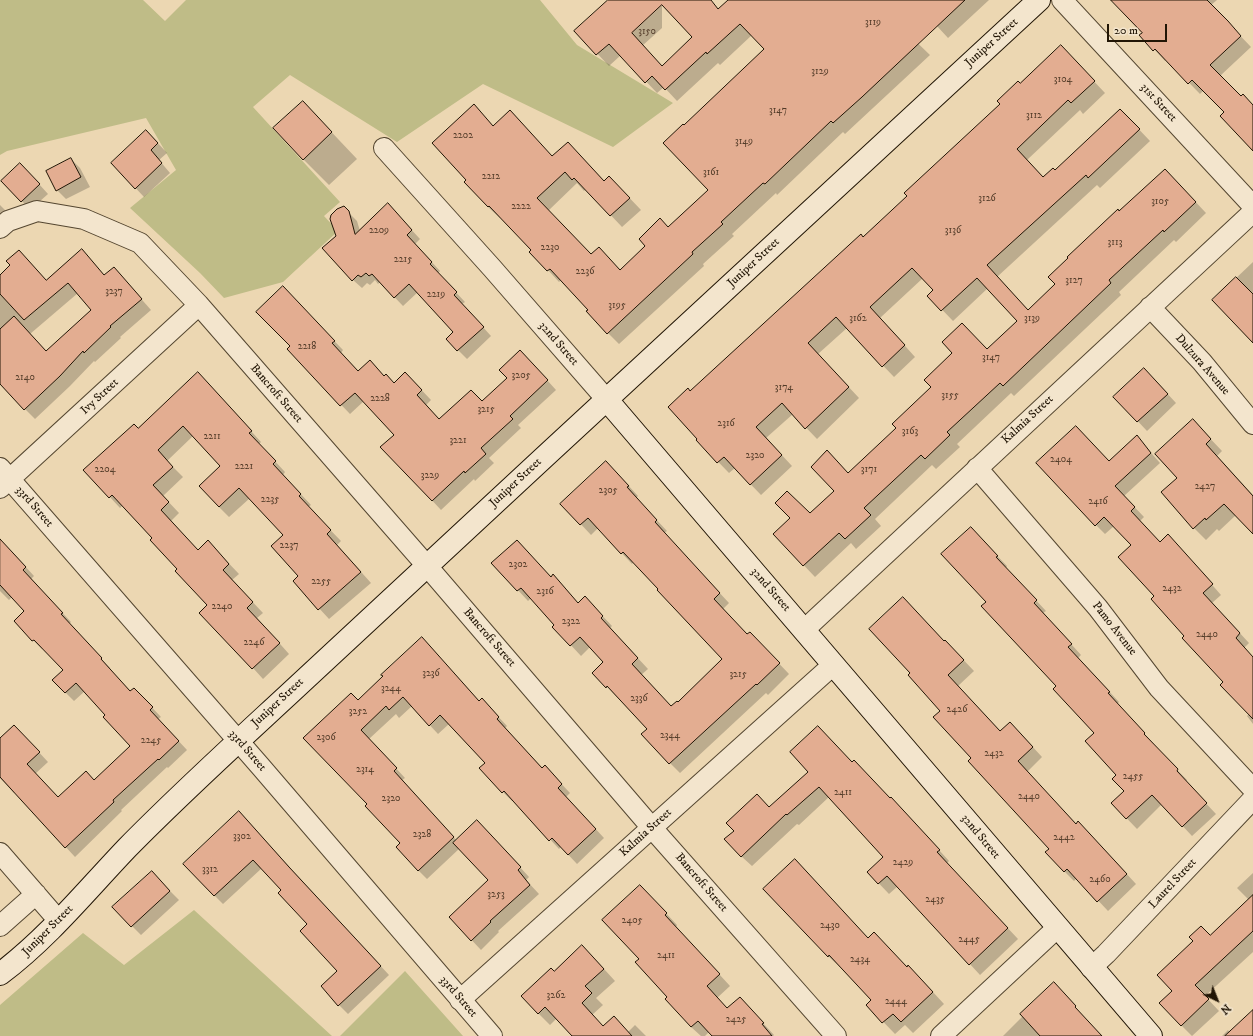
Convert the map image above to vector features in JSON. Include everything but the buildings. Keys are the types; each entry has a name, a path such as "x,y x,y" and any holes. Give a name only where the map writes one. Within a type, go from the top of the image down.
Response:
{"street":[{"name":"Juniper Street","path":"0,974 20,959 59,921 130,846 238,741 1039,0"},
{"name":"31st Street","path":"1062,0 1253,206"},
{"name":"32nd Street","path":"384,148 492,268 607,400 1091,968 1151,1036"},
{"name":"Bancroft Street","path":"0,228 8,221 37,211 84,219 140,243 199,305 427,566 652,828 836,1036"},
{"name":"Kalmia Street","path":"804,630 1253,212"},
{"name":"Ivy Street","path":"3,478 199,305"},
{"name":"Dulzura Avenue","path":"1150,307 1202,362 1253,424"},
{"name":"Pamo Avenue","path":"977,468 1098,608 1159,688 1239,776 1253,789"},
{"name":"33rd Street","path":"3,478 238,741 492,1036"},
{"name":"Kalmia Street","path":"460,1000 833,665"},
{"name":"Laurel Street","path":"1091,968 1253,799"},
{"path":"0,853 59,921"},
{"path":"0,926 36,894"},
{"path":"941,1036 1057,928"}],"shaded area":[{"path":"0,0 143,0 165,21 186,0 540,0 577,45 673,103 613,147 483,84 397,142 290,75 253,107 340,202 324,216 338,231 283,282 224,298 200,273 130,208 176,170 146,118 7,151 0,155"},
{"path":"194,910 332,1036 0,1036 0,1005 83,933 124,965"},
{"path":"405,971 463,1036 340,1036"}]}
